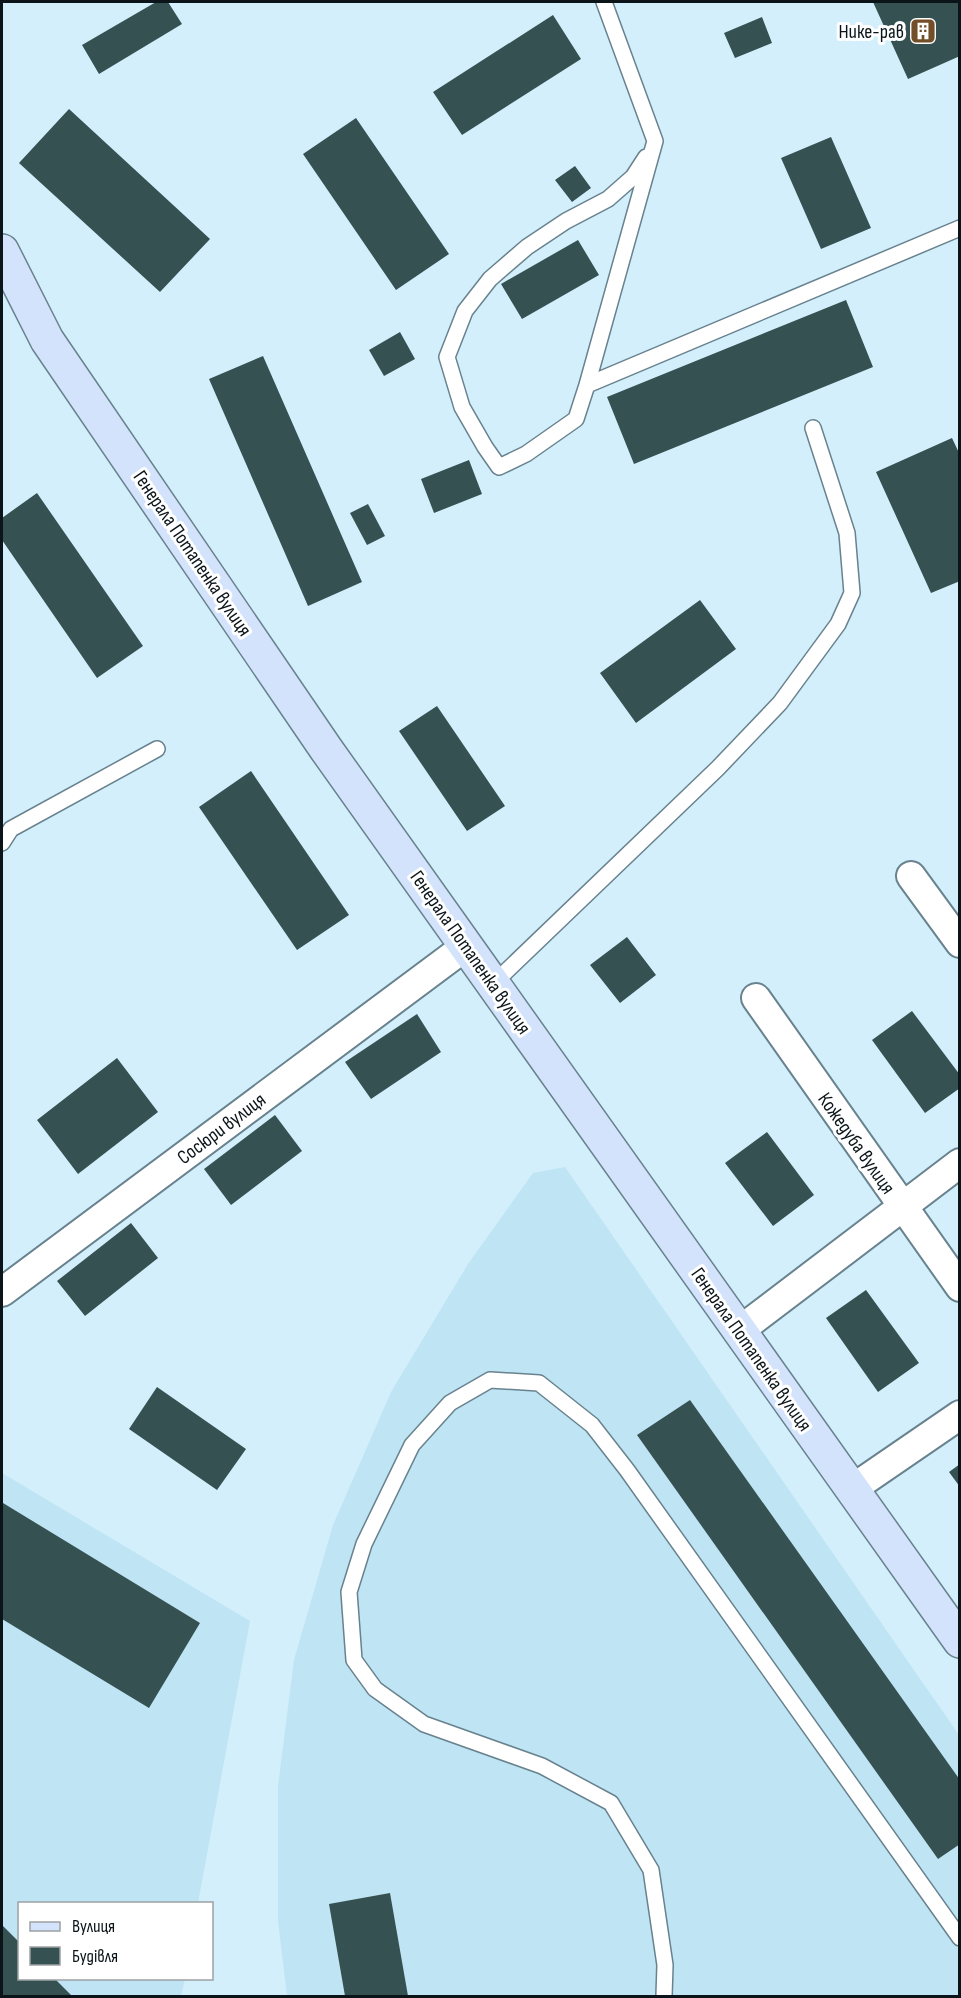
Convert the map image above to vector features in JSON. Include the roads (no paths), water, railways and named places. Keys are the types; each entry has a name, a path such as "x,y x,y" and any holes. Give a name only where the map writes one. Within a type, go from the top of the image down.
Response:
{"main road":[{"name":"Генерала Потапенка вулиця","path":"2,250 47,340 326,749 960,1641"}],"street":[{"path":"911,876 960,943"},
{"name":"Сосюри вулиця","path":"2,1292 466,946"},
{"name":"Кожедуба вулиця","path":"756,998 960,1287"},
{"path":"739,1331 960,1163"},
{"path":"852,1489 960,1416"}],"lane":[{"path":"604,2 655,141 576,419 526,454 499,467 462,407 447,357 465,311 490,279 527,247 566,220 608,199 633,177 655,141"},
{"path":"587,385 960,228"},
{"path":"493,984 718,768 780,704 838,624 852,593 847,532 813,428"},
{"path":"2,843 11,830 158,749"},
{"path":"664,1996 665,1965 651,1870 611,1803 542,1766 424,1724 375,1689 354,1660 349,1592 364,1544 390,1490 412,1445 450,1403 490,1380 539,1383 592,1425 634,1479 960,1938"}],"place":[{"name":"Нике-рав","path":"923,31"}]}
